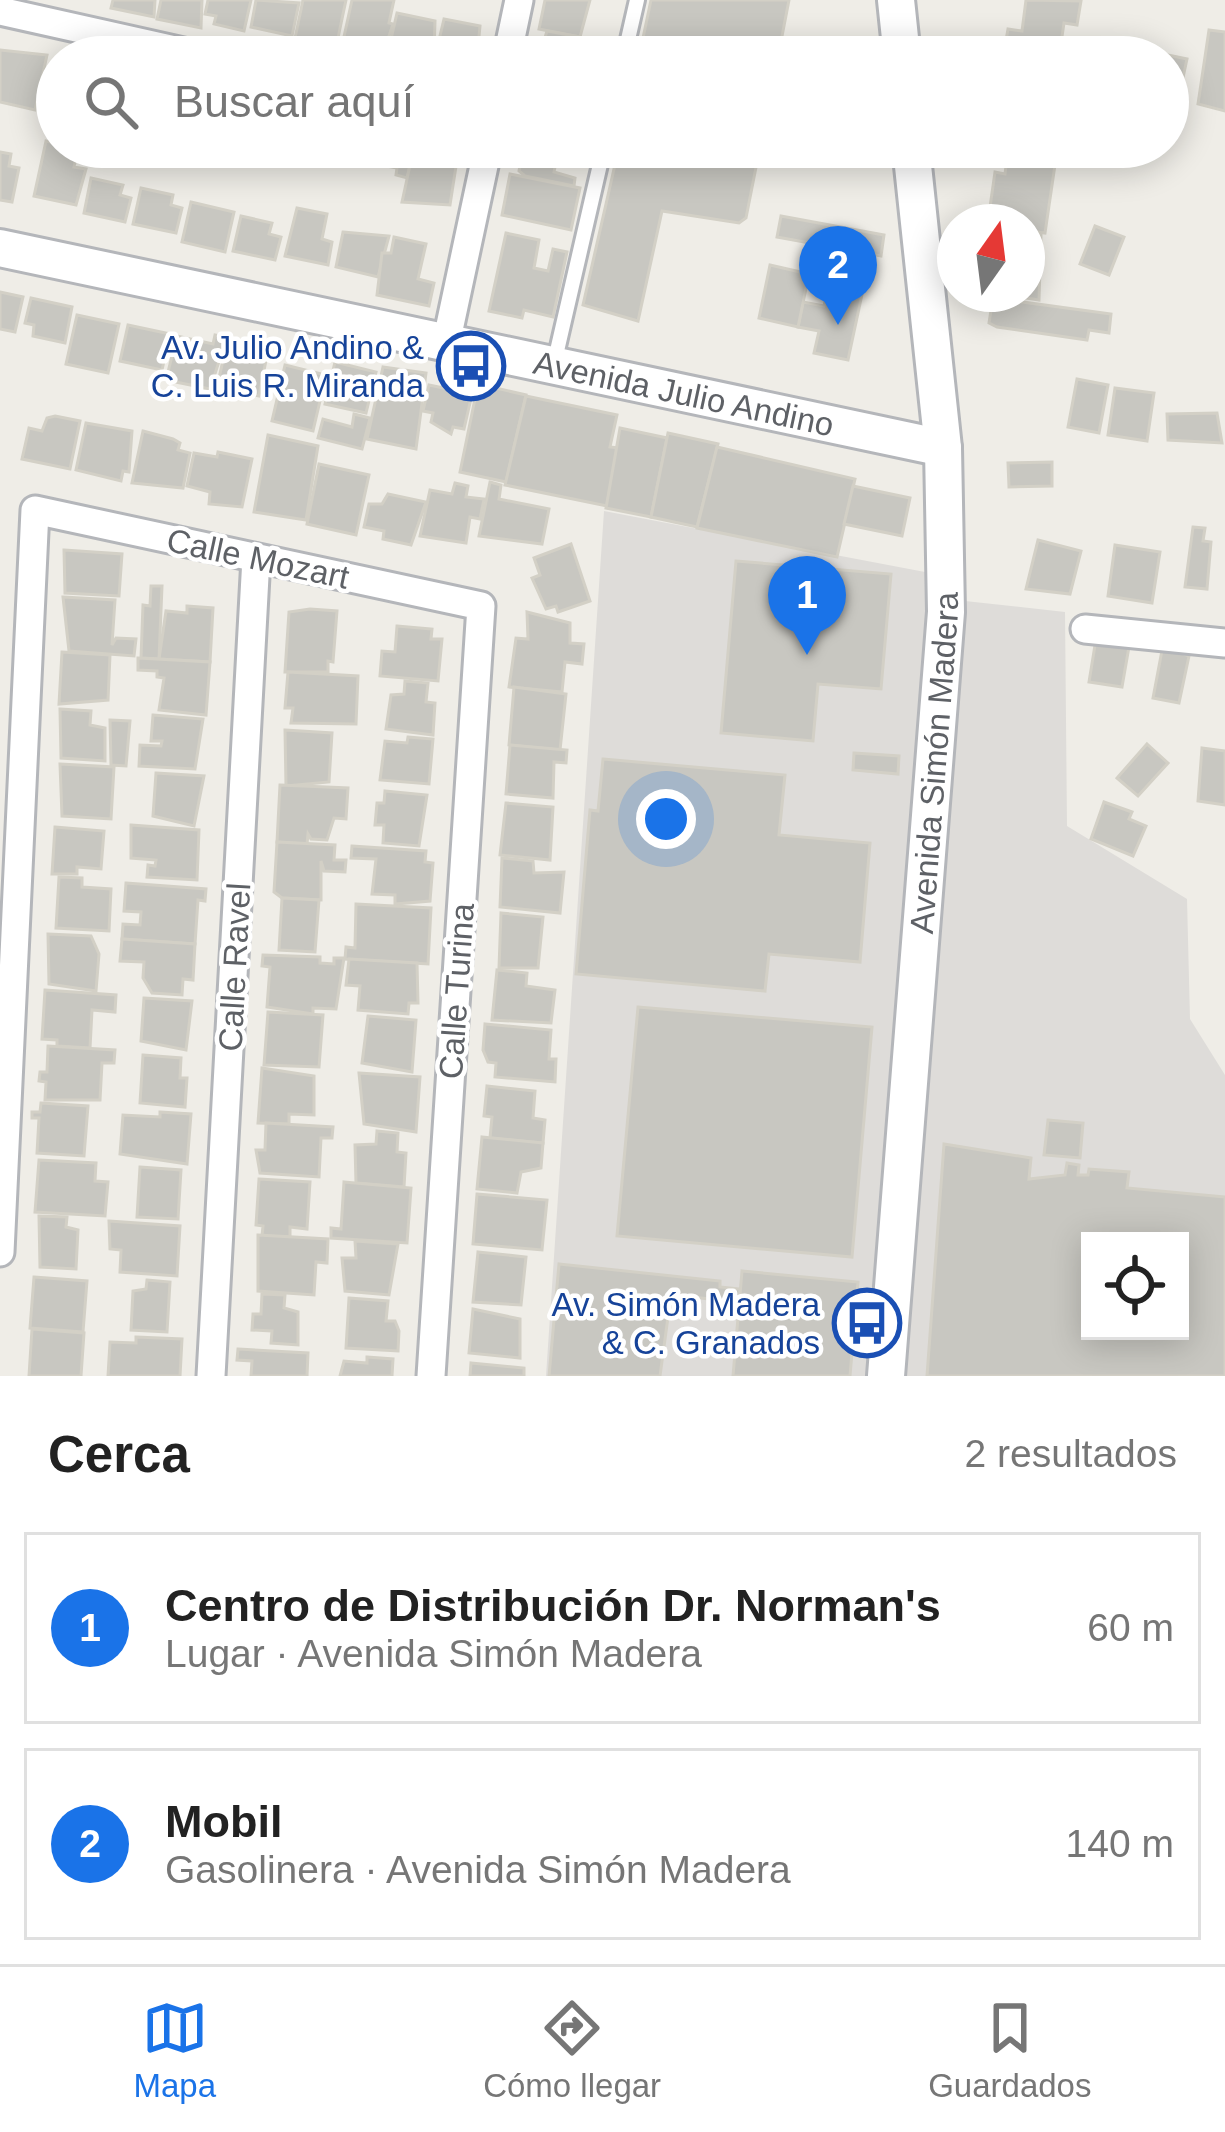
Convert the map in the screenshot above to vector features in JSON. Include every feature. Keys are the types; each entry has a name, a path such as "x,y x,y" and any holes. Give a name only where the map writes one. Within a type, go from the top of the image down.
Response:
{"street":[{"path":"511,36 519,0"},
{"path":"896,0 900,36"},
{"path":"0,11 112,36"},
{"path":"446,344 484,168"},
{"name":"Avenida Simón Madera","path":"886,1376 944,635 943,448 913,168"},
{"name":"Avenida Julio Andino","path":"0,248 943,448"},
{"name":"Calle Mozart","path":"0,1252 35,510 481,606"},
{"name":"Calle Ravel","path":"211,1376 256,558"},
{"name":"Calle Turina","path":"431,1376 481,606"},
{"path":"1085,629 1225,643"}],"lane":[{"path":"630,36 638,0"},
{"path":"554,365 599,168"}],"shaded area":[{"path":"604,511 946,576 965,601 1065,612 1067,826 1187,899 1190,1019 1225,1075 1225,1376 546,1376"}],"building":[{"path":"113,0 155,0 154,17 111,8"},
{"path":"161,0 202,0 201,28 157,19"},
{"path":"208,0 251,0 244,31 214,24 216,16 205,14"},
{"path":"256,0 299,3 292,36 251,27"},
{"path":"303,0 346,0 338,36 295,36"},
{"path":"352,0 394,0 389,36 344,36"},
{"path":"545,0 590,0 580,36 539,29"},
{"path":"651,0 789,0 782,36 643,36"},
{"path":"1026,0 1081,1 1077,25 1064,23 1062,36 1007,36 1008,29 1022,31"},
{"path":"397,13 435,21 435,36 392,36"},
{"path":"444,19 480,26 479,36 440,36"},
{"path":"1209,30 1225,32 1225,111 1198,104"},
{"path":"0,50 36,54 35,110 0,102"},
{"path":"0,152 11,154 9,166 19,168 12,202 0,200"},
{"path":"40,168 86,169 76,205 34,196"},
{"path":"397,168 409,168 407,178 396,175"},
{"path":"409,168 456,168 450,205 402,202"},
{"path":"555,168 554,172 575,178 574,186 525,176 519,171"},
{"path":"614,168 756,168 746,218 739,223 662,211 638,321 583,305"},
{"path":"1055,168 1045,233 1045,204 990,204 995,172"},
{"path":"510,174 580,188 571,230 502,215"},
{"path":"91,178 123,185 120,195 131,198 125,222 84,213"},
{"path":"141,188 173,195 171,205 182,208 176,233 133,224"},
{"path":"191,202 234,212 225,252 182,242"},
{"path":"297,208 327,214 322,239 332,242 328,265 285,256"},
{"path":"241,216 272,223 269,234 281,237 275,260 233,251"},
{"path":"781,216 884,235 881,256 777,237"},
{"path":"1095,226 1124,237 1109,275 1080,264"},
{"path":"343,232 389,236 378,277 336,267"},
{"path":"506,233 539,240 534,268 548,271 553,249 567,252 553,317 524,310 522,318 489,311"},
{"path":"394,237 426,244 418,279 434,283 429,306 377,295 382,253 391,253"},
{"path":"833,264 867,271 848,360 814,353 819,331 798,327 803,302 824,306"},
{"path":"770,265 809,274 798,327 759,318"},
{"path":"0,292 23,297 15,332 0,329"},
{"path":"31,298 72,307 65,343 33,336 34,325 25,323"},
{"path":"1045,305 1111,314 1109,333 1089,330 1087,340 989,323 991,312 1045,312"},
{"path":"77,315 119,324 108,373 66,364"},
{"path":"128,325 170,334 162,370 120,361"},
{"path":"215,335 227,337 210,389 166,380 177,336 213,344"},
{"path":"228,338 268,350 259,396 217,387"},
{"path":"335,362 376,372 366,413 325,404"},
{"path":"285,365 326,375 313,431 272,421"},
{"path":"383,367 426,373 416,449 367,439"},
{"path":"1077,379 1108,385 1099,433 1068,427"},
{"path":"478,384 526,395 506,482 460,472"},
{"path":"429,385 472,394 464,429 453,427 451,434 431,422 433,413 423,411"},
{"path":"1115,388 1154,393 1147,441 1108,435"},
{"path":"526,396 617,415 610,447 619,448 607,506 505,485"},
{"path":"1217,413 1222,443 1168,440 1167,414"},
{"path":"354,414 370,418 362,449 318,438 323,419 352,427"},
{"path":"47,418 80,421 70,469 22,459 29,428 42,431"},
{"path":"86,423 132,431 129,472 123,471 121,481 76,470"},
{"path":"620,428 667,438 651,517 606,508"},
{"path":"143,431 173,439 180,443 178,450 190,453 183,488 132,483"},
{"path":"668,433 718,444 697,527 651,517"},
{"path":"268,435 318,446 306,520 254,512"},
{"path":"717,447 855,479 837,557 697,528"},
{"path":"218,452 252,459 242,507 209,504 210,492 187,486 194,453 217,457"},
{"path":"1052,462 1052,486 1009,487 1008,463"},
{"path":"319,464 369,475 356,535 307,524"},
{"path":"490,482 501,485 499,499 549,509 542,544 479,536"},
{"path":"455,483 468,486 466,497 484,499 480,519 470,517 466,543 420,536 430,490 452,494"},
{"path":"853,486 910,498 902,536 844,524"},
{"path":"388,494 426,502 411,545 383,539 384,531 364,527 369,504 382,504"},
{"path":"1193,527 1205,528 1203,541 1211,542 1207,589 1185,587"},
{"path":"1038,540 1081,551 1070,594 1026,589"},
{"path":"571,544 590,601 558,612 556,606 546,609 532,578 540,575 534,558"},
{"path":"1115,545 1160,552 1152,603 1108,596"},
{"path":"64,550 122,554 119,596 65,593"},
{"path":"736,561 891,574 881,689 818,684 813,741 721,733"},
{"path":"151,586 162,586 159,659 141,658 143,605 150,606"},
{"path":"63,597 115,600 112,645 116,638 136,639 134,656 69,651"},
{"path":"187,606 213,608 210,662 159,659 166,611 187,613"},
{"path":"337,611 333,662 328,661 328,672 285,672 289,612"},
{"path":"527,612 570,623 570,643 584,644 582,664 565,662 562,692 509,687 516,638 528,639"},
{"path":"397,626 432,629 431,639 442,639 438,681 380,676 382,651 395,652"},
{"path":"1096,639 1130,641 1122,687 1089,682"},
{"path":"1163,645 1189,656 1179,703 1153,698"},
{"path":"62,652 110,655 108,700 59,704"},
{"path":"138,658 210,662 206,715 159,710 164,678 157,677 157,671 138,670"},
{"path":"288,672 358,676 356,724 291,723 293,708 285,708"},
{"path":"405,681 428,683 426,702 435,703 433,735 386,729 391,695 404,694"},
{"path":"514,687 566,694 560,750 509,745"},
{"path":"60,709 91,711 90,725 105,728 105,761 61,758"},
{"path":"153,715 203,719 195,769 139,766 140,745 161,746 162,741 151,741"},
{"path":"110,720 130,721 126,766 111,765"},
{"path":"285,730 332,733 329,782 286,786"},
{"path":"408,737 433,739 429,784 380,780 385,741 407,743"},
{"path":"1147,744 1168,763 1138,796 1117,778"},
{"path":"510,745 567,750 566,763 554,762 553,798 506,794"},
{"path":"1202,748 1225,751 1225,805 1198,801"},
{"path":"854,753 899,756 898,774 853,770"},
{"path":"603,759 785,775 779,835 870,843 860,962 769,954 765,991 576,974 590,810 598,811"},
{"path":"60,764 114,767 111,819 62,816"},
{"path":"156,773 204,776 194,826 153,816"},
{"path":"280,785 348,788 346,819 334,818 327,840 311,839 308,834 307,844 277,842"},
{"path":"385,791 427,795 419,846 383,843 384,825 375,825 377,803 384,803"},
{"path":"1104,802 1132,812 1129,819 1146,826 1133,856 1091,839"},
{"path":"506,803 553,807 550,860 500,855"},
{"path":"131,825 199,830 197,880 147,877 148,865 155,866 156,860 131,858"},
{"path":"55,827 104,831 101,869 77,867 77,874 52,874"},
{"path":"277,842 335,845 334,860 346,860 345,872 324,871 321,861 321,900 282,898 274,892"},
{"path":"352,846 426,851 425,862 433,863 430,901 395,904 395,895 372,894 376,859 351,858"},
{"path":"502,858 533,861 534,873 564,872 560,913 500,907"},
{"path":"59,877 82,878 82,887 111,889 109,931 56,928"},
{"path":"126,883 206,889 205,901 198,900 195,944 122,939 123,924 140,925 141,912 124,911"},
{"path":"282,898 319,900 315,952 279,950"},
{"path":"356,904 431,908 428,964 345,959 346,947 355,948"},
{"path":"501,913 543,917 538,968 499,968"},
{"path":"48,934 91,936 99,954 96,991 49,984"},
{"path":"122,939 195,944 193,980 183,979 182,995 152,993 143,978 144,962 120,961"},
{"path":"263,955 320,957 320,963 334,964 334,958 344,958 336,1009 313,1008 313,1014 267,1007 270,967 262,966"},
{"path":"349,959 417,963 418,1003 409,1003 408,1014 358,1010 360,986 346,985"},
{"path":"497,970 527,973 526,986 555,990 551,1023 492,1020"},
{"path":"45,990 116,995 115,1012 92,1010 90,1048 57,1046 57,1040 42,1039"},
{"path":"144,998 192,1001 186,1050 141,1041"},
{"path":"638,1007 872,1027 852,1257 617,1236"},
{"path":"268,1012 323,1015 319,1067 264,1065"},
{"path":"368,1016 416,1020 412,1072 362,1063"},
{"path":"485,1024 551,1030 549,1059 556,1059 555,1082 495,1077 496,1063 488,1062 483,1050"},
{"path":"48,1046 115,1050 114,1063 102,1063 100,1100 45,1100 46,1082 39,1081 40,1072 47,1072"},
{"path":"143,1055 181,1058 180,1078 187,1078 185,1107 140,1103"},
{"path":"262,1068 314,1076 314,1115 289,1114 289,1124 258,1123"},
{"path":"359,1073 420,1077 416,1132 364,1124"},
{"path":"487,1086 535,1091 533,1118 545,1120 543,1143 490,1138 492,1117 484,1116"},
{"path":"41,1103 88,1106 84,1156 37,1153 39,1118 32,1118 32,1112 40,1112"},
{"path":"160,1112 191,1114 187,1164 120,1154 123,1115 160,1117"},
{"path":"1048,1120 1083,1123 1080,1158 1044,1155"},
{"path":"266,1123 333,1127 332,1138 321,1138 319,1177 260,1173 256,1150 265,1150"},
{"path":"377,1131 398,1133 397,1152 406,1153 404,1187 356,1183 355,1145 376,1144"},
{"path":"482,1137 543,1143 541,1168 521,1172 517,1193 477,1189"},
{"path":"944,1144 1031,1158 1029,1179 1065,1175 1067,1163 1079,1165 1078,1175 1088,1175 1089,1169 1129,1172 1127,1188 1225,1197 1225,1376 927,1376"},
{"path":"39,1160 96,1163 95,1181 108,1182 105,1216 35,1212"},
{"path":"140,1167 181,1170 178,1219 137,1217"},
{"path":"259,1179 310,1182 307,1229 290,1227 290,1237 262,1236 263,1226 256,1225"},
{"path":"344,1182 411,1188 407,1243 331,1238 331,1228 341,1229"},
{"path":"477,1194 547,1200 542,1250 473,1244"},
{"path":"39,1216 67,1217 66,1227 78,1230 76,1269 40,1267"},
{"path":"109,1221 180,1226 177,1276 120,1272 121,1250 110,1249"},
{"path":"258,1235 328,1239 327,1263 316,1262 314,1295 258,1291"},
{"path":"355,1241 398,1244 389,1295 345,1291 342,1258 356,1258"},
{"path":"478,1252 526,1257 521,1305 473,1302"},
{"path":"559,1264 720,1281 720,1287 740,1289 739,1302 671,1295 660,1376 549,1376"},
{"path":"742,1271 858,1282 850,1376 733,1376"},
{"path":"34,1277 87,1281 83,1332 30,1328"},
{"path":"147,1280 170,1282 167,1332 131,1330 133,1291 146,1289"},
{"path":"262,1294 285,1295 284,1308 298,1312 298,1345 271,1343 272,1331 252,1330 253,1314 261,1314"},
{"path":"349,1298 388,1301 386,1321 395,1321 399,1331 398,1351 346,1348"},
{"path":"473,1309 520,1319 520,1358 469,1353"},
{"path":"32,1329 84,1333 81,1376 29,1376"},
{"path":"136,1337 182,1339 180,1376 108,1376 110,1342 136,1343"},
{"path":"238,1349 308,1353 307,1376 251,1376 252,1361 237,1360"},
{"path":"367,1357 393,1359 392,1376 340,1376 344,1361 367,1363"},
{"path":"471,1363 524,1368 524,1376 470,1376"}],"place":[{"name":"Mobil","path":"838,325"},
{"name":"Av. Julio Andino & C. Luis R. Miranda","path":"471,366"},
{"name":"Centro de Distribución Dr. Norman's","path":"807,655"},
{"name":"Av. Simón Madera & C. Granados","path":"867,1323"}]}
